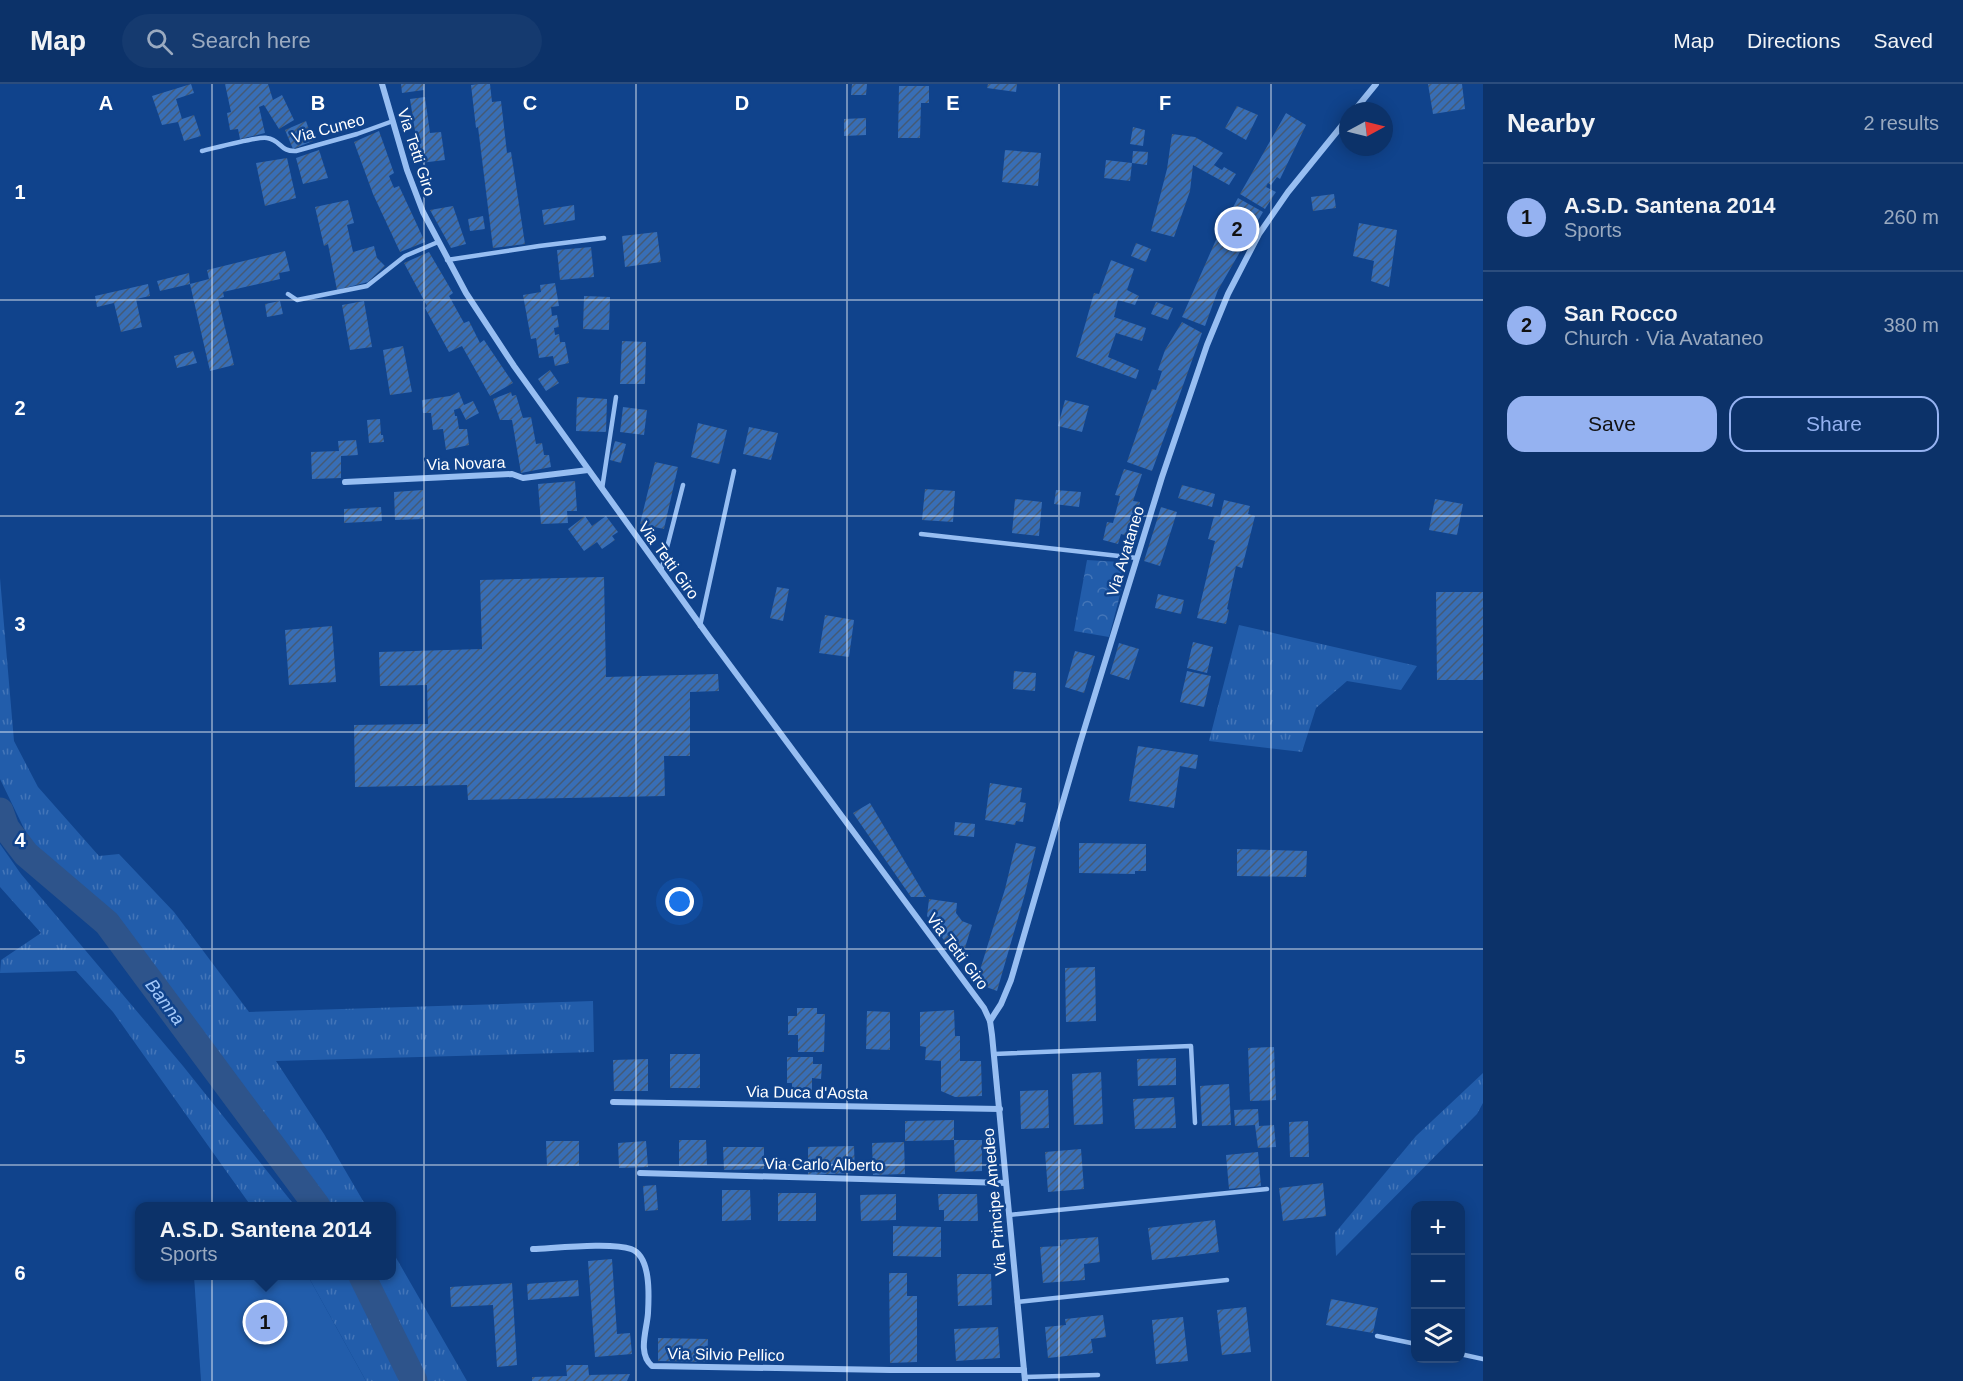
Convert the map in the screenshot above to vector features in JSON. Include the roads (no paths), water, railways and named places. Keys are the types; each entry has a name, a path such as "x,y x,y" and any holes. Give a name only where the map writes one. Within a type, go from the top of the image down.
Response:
{"street":[{"name":"Via Tetti Giro","path":"382,84 406,170 423,212 447,260 514,366 700,626 984,1008 990,1021"},
{"path":"1362,102 1377,84"},
{"name":"Via Avataneo","path":"990,1021 1001,1004 1011,980 1137,558 1204,356 1228,294 1272,213 1339,129"},
{"name":"Via Novara","path":"345,482 512,474 523,478 588,470"},
{"name":"Via Principe Amedeo","path":"990,1021 1025,1376"},
{"name":"Via Duca d'Aosta","path":"613,1102 1000,1109"},
{"name":"Via Carlo Alberto","path":"640,1173 1006,1183"},
{"name":"Via Silvio Pellico","path":"533,1249 610,1246 626,1248 639,1253 644,1260 648,1302 644,1353 647,1362 652,1366 890,1370 1025,1376"}],"lane":[{"name":"Via Cuneo","path":"201,151 261,137 276,141 289,152 296,151 393,121"},
{"path":"447,260 604,238"},
{"path":"288,294 297,300 360,288 376,280 405,256 438,242"},
{"path":"602,490 616,397"},
{"path":"700,626 734,471"},
{"path":"661,571 683,484"},
{"path":"921,534 1137,558"},
{"path":"994,1054 1191,1046 1195,1123"},
{"path":"1009,1215 1268,1190"},
{"path":"1017,1302 1227,1280"},
{"path":"1377,1336 1411,1343"},
{"path":"1465,1355 1483,1359"},
{"path":"1025,1376 1098,1375"}],"waterway":[{"name":"Banna","path":"0,811 6,828 26,854 107,923 314,1202"},
{"name":"Banna","path":"364,1280 414,1381"}],"place":[{"name":"San Rocco","path":"1237,229"},
{"name":"A.S.D. Santena 2014","path":"265,1322"}]}
